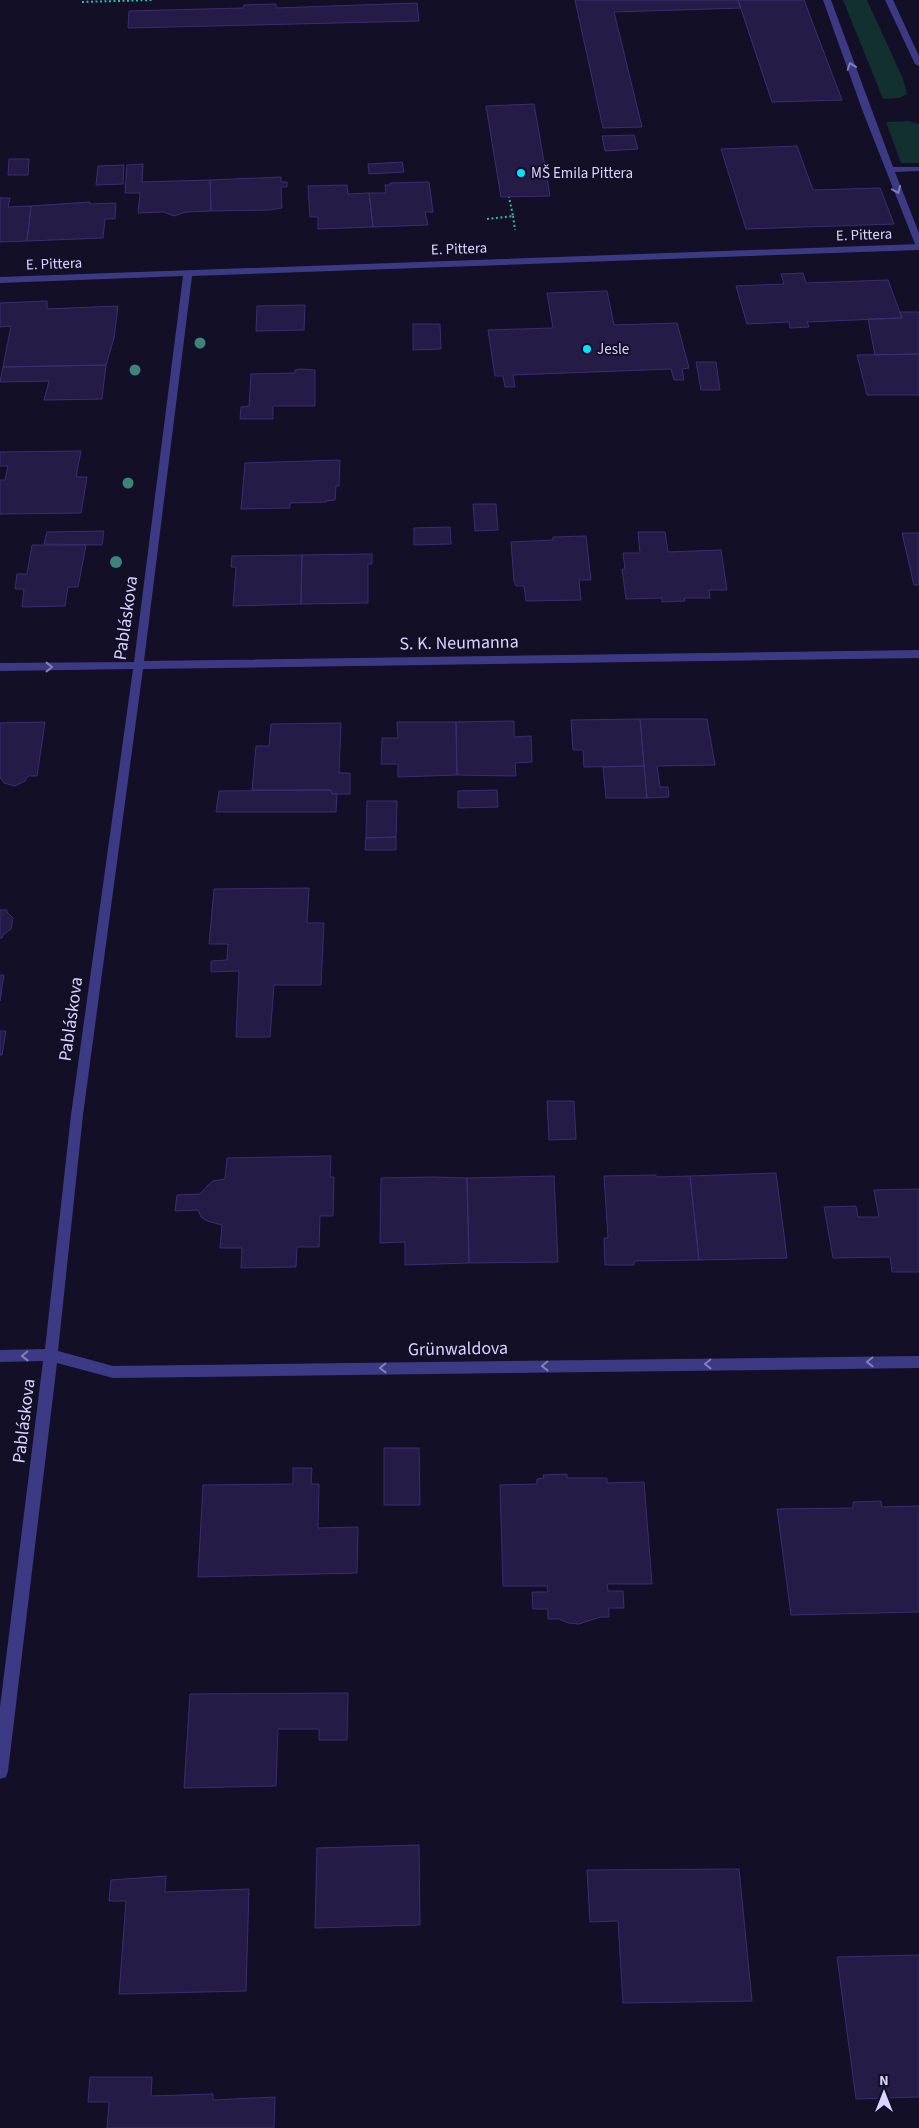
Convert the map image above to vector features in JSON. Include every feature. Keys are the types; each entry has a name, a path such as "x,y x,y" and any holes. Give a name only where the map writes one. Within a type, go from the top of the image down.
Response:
{"street":[{"path":"828,0 867,112 919,246"},
{"path":"889,0 919,64"},
{"path":"890,170 919,169"},
{"name":"E. Pittera","path":"0,280 919,246"},
{"name":"Pabláskova","path":"0,1771 77,1116 138,666 188,273"},
{"name":"S. K. Neumanna","path":"0,667 919,654"},
{"name":"Grünwaldova","path":"0,1356 50,1355 113,1372 919,1362"}],"path":[{"path":"82,2 152,0"},
{"path":"487,220 512,216 509,197"}],"green space":[{"path":"843,0 867,0 903,79 907,94 899,98 883,99"},
{"path":"909,121 919,124 919,163 901,163 886,122"}],"building":[{"path":"575,0 738,0 741,8 614,12 642,127 603,128"},
{"path":"738,0 804,0 842,100 772,102"},
{"path":"417,3 419,21 128,28 129,11 243,8 244,5 276,4 276,8"},
{"path":"534,104 550,196 501,197 486,106"},
{"path":"634,135 638,149 605,151 602,136"},
{"path":"797,146 813,190 880,188 894,224 746,229 721,149"},
{"path":"9,159 29,159 28,175 8,175"},
{"path":"402,162 404,172 369,174 368,164"},
{"path":"143,164 142,182 210,180 211,211 186,212 174,216 164,212 138,213 140,193 125,193 127,165"},
{"path":"124,165 123,184 96,185 98,166"},
{"path":"281,177 281,182 287,182 287,187 281,187 282,208 211,211 210,180"},
{"path":"429,182 433,212 425,212 428,225 373,227 369,193 386,193 385,185 390,185 390,183"},
{"path":"347,185 348,194 369,193 373,227 318,229 318,217 310,217 308,186"},
{"path":"0,198 10,198 8,207 31,206 27,241 0,242"},
{"path":"90,202 90,204 116,203 115,219 105,219 103,238 27,241 31,206"},
{"path":"803,273 806,283 888,280 902,318 807,322 809,327 790,328 789,322 747,324 736,286 784,284 781,274"},
{"name":"Jesle","path":"607,291 614,325 677,323 689,368 682,369 684,380 674,380 671,369 513,375 515,387 505,387 503,376 495,376 488,330 553,328 547,293"},
{"path":"47,301 47,309 118,306 114,338 106,365 3,367 11,326 0,327 0,303"},
{"path":"305,305 304,330 256,331 257,306"},
{"path":"900,312 919,312 919,354 875,355 868,319 902,318"},
{"path":"413,324 440,324 441,349 413,350"},
{"path":"919,354 919,395 867,395 857,355"},
{"path":"696,362 716,362 720,390 701,390"},
{"path":"106,365 102,399 44,400 49,381 0,382 3,367"},
{"path":"295,370 315,370 315,406 273,406 273,419 240,419 241,407 249,406 251,374 295,373"},
{"path":"81,451 76,477 87,477 81,513 0,514 0,480 5,480 8,466 0,466 0,452"},
{"path":"340,460 339,486 336,486 335,500 290,503 290,508 241,509 245,463"},
{"path":"473,504 496,504 498,530 475,531"},
{"path":"450,527 451,544 414,545 414,528"},
{"path":"104,531 102,545 44,544 47,532"},
{"path":"638,532 665,532 668,552 721,550 727,590 709,590 710,598 684,598 685,601 662,602 662,598 626,599 622,569 625,569 623,553 640,553"},
{"path":"902,533 919,533 919,585 914,585"},
{"path":"586,536 591,580 579,580 581,600 526,601 524,586 516,586 514,581 511,542 553,540 553,537"},
{"path":"32,545 86,545 78,587 68,587 65,606 22,607 24,589 15,589 17,574 27,574"},
{"path":"372,554 372,564 368,564 368,603 301,604 302,555"},
{"path":"302,555 301,604 233,606 236,567 231,567 232,556"},
{"path":"640,719 707,719 715,765 657,766 660,787 668,787 669,797 647,798"},
{"path":"640,719 644,766 584,767 583,750 573,750 571,720"},
{"path":"514,721 514,737 531,736 532,762 515,763 516,776 457,775 456,722"},
{"path":"45,722 37,776 28,776 25,781 15,786 4,783 0,777 0,723"},
{"path":"397,722 456,722 457,775 398,777 398,764 381,764 382,738 398,738"},
{"path":"341,723 339,773 350,773 350,794 332,794 331,790 252,790 256,746 269,746 271,724"},
{"path":"644,766 647,798 606,798 603,767"},
{"path":"331,790 332,794 337,794 336,812 216,812 219,791"},
{"path":"497,790 498,807 458,808 458,791"},
{"path":"367,801 397,801 396,837 366,838"},
{"path":"396,837 396,850 365,850 366,838"},
{"path":"309,888 307,923 324,923 321,985 274,985 270,1037 236,1037 239,971 211,972 211,961 227,960 228,944 209,944 214,889"},
{"path":"0,910 7,910 13,918 11,929 2,938 0,938"},
{"path":"0,975 4,975 0,1001"},
{"path":"0,1031 6,1031 2,1055 0,1055"},
{"path":"547,1101 574,1101 576,1139 549,1140"},
{"path":"331,1156 330,1177 334,1177 333,1216 320,1216 319,1247 297,1247 296,1267 241,1268 242,1248 220,1248 222,1225 207,1221 201,1217 198,1210 175,1211 177,1195 200,1194 213,1181 225,1179 227,1158"},
{"path":"776,1173 787,1258 699,1260 690,1176"},
{"path":"656,1175 656,1177 690,1176 699,1260 634,1261 634,1265 605,1265 604,1238 608,1238 604,1176"},
{"path":"554,1176 558,1262 469,1263 467,1178"},
{"path":"381,1178 467,1178 469,1263 405,1265 405,1242 380,1243"},
{"path":"919,1189 919,1272 892,1272 890,1257 833,1258 824,1207 856,1206 858,1217 879,1217 874,1190"},
{"path":"384,1448 419,1448 420,1505 384,1505"},
{"path":"293,1468 312,1468 311,1484 319,1484 318,1528 358,1527 357,1573 198,1577 203,1485 293,1484"},
{"path":"567,1474 567,1478 607,1478 607,1483 644,1482 652,1584 607,1584 608,1591 623,1591 624,1608 609,1608 609,1617 600,1617 579,1624 568,1623 559,1619 548,1619 548,1609 533,1609 532,1592 548,1592 547,1586 503,1586 500,1485 537,1484 537,1479 544,1478 543,1475"},
{"path":"881,1501 882,1507 919,1506 919,1612 791,1615 777,1509 853,1508 853,1502"},
{"path":"348,1693 347,1740 319,1740 319,1729 278,1729 276,1786 184,1788 190,1694"},
{"path":"419,1845 420,1925 315,1928 317,1848"},
{"path":"739,1869 752,2001 623,2003 618,1921 590,1922 587,1870"},
{"path":"166,1876 165,1892 249,1889 246,1991 119,1994 126,1901 109,1901 111,1880"},
{"path":"919,1955 919,2097 856,2099 837,1957"},
{"path":"90,2077 152,2077 151,2096 213,2094 213,2100 275,2097 274,2128 107,2128 109,2102 88,2102"}],"place":[{"name":"MŠ Emila Pittera","path":"521,173"},
{"name":"Jesle","path":"587,349"}]}
